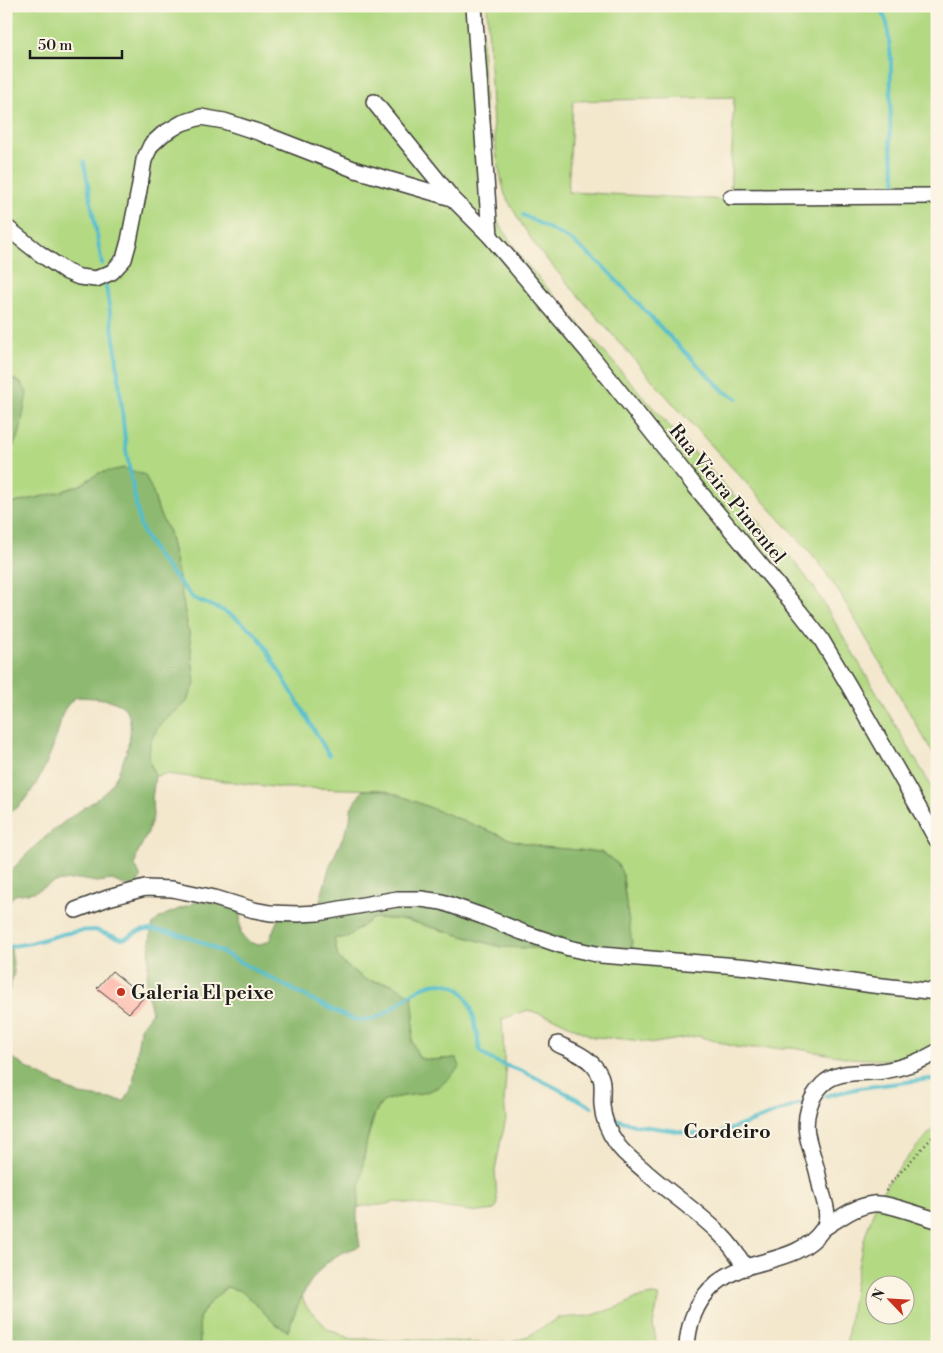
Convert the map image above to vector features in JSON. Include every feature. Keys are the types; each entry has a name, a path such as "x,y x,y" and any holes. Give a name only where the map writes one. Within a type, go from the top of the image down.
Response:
{"street":[{"path":"474,6 490,236"},
{"name":"Rua Vieira Pimentel","path":"374,102 452,198 490,236 590,352 694,485 799,611 821,640 849,686 937,840"},
{"path":"6,227 39,253 79,278 96,279 112,272 124,259 140,190 144,160 152,145 163,134 182,123 200,117 224,121 261,133 356,170 452,198"},
{"path":"731,197 937,196"},
{"path":"76,910 108,898 144,888 172,888 262,911 298,914 318,913 397,899 422,898 442,902 522,932 587,952 750,967 873,985 937,992"},
{"path":"558,1044 586,1059 599,1072 602,1079 604,1119 611,1136 618,1146 718,1232 732,1247 746,1268"},
{"path":"824,1228 827,1217 825,1204 817,1168 806,1133 808,1109 816,1092 832,1076 884,1071 922,1059 937,1052"},
{"path":"686,1347 689,1326 696,1309 705,1294 724,1277 746,1268 782,1258 799,1250 813,1240 824,1228 859,1208 880,1204 937,1220"}],"path":[{"path":"880,1204 888,1186 937,1132"}],"green space":[{"path":"6,6 481,6 488,202 503,230 522,259 663,419 790,556 815,589 937,796 937,1046 914,1057 881,1060 850,1058 793,1048 739,1048 698,1036 655,1043 593,1037 556,1019 528,1010 502,1019 506,1075 504,1102 506,1119 495,1170 498,1204 494,1210 479,1212 396,1202 357,1208 366,1144 375,1114 382,1102 426,1092 439,1087 456,1058 430,1060 419,1058 412,1042 414,1014 393,984 366,980 344,964 338,957 334,938 346,938 373,918 406,920 501,947 551,949 627,913 623,875 601,852 543,847 512,840 383,790 282,788 166,774 155,776 149,760 150,742 160,724 186,703 195,684 189,632 186,625 169,532 160,515 152,490 99,473 80,485 60,492 6,505 6,460 8,459 22,384 6,375"},
{"path":"487,6 937,6 937,760 842,597 818,561 676,407 537,248 505,195 498,165 493,126","holes":["734,97 730,200 568,192 573,101"]},
{"path":"6,375 22,384 27,393 20,433 6,460"},
{"path":"124,468 145,475 160,515 169,532 178,573 186,626 189,632 195,684 186,703 160,724 150,742 149,760 155,776 152,799 153,816 148,832 137,854 135,865 141,878 135,886 127,886 112,880 97,882 78,879 54,882 34,892 15,895 6,904 6,877 13,869 43,839 99,797 113,782 119,772 128,747 130,722 127,712 116,702 99,698 76,697 64,711 52,748 31,792 24,801 6,815 6,505 60,492 80,485 99,473"},
{"path":"363,790 383,790 512,840 543,847 601,852 617,863 623,875 632,943 632,958 551,949 501,947 406,920 373,918 346,938 334,938 338,957 344,964 366,980 393,984 412,996 414,1014 412,1042 419,1058 430,1060 456,1058 460,1066 448,1080 436,1088 422,1093 390,1099 382,1103 377,1110 366,1143 357,1212 360,1246 344,1252 321,1268 309,1284 299,1303 288,1331 274,1323 241,1291 227,1287 209,1303 199,1318 200,1347 6,1347 6,1050 7,1054 27,1068 80,1095 125,1101 133,1086 140,1028 152,1012 146,987 153,924 167,914 199,901 235,906 240,915 241,935 249,942 258,945 269,941 280,916 290,906 306,906 317,912 329,868 350,821 351,808"},
{"path":"6,945 11,947 14,972 6,1003"},
{"path":"937,1125 937,1347 846,1347 858,1265 869,1225 885,1187"},
{"path":"227,1287 241,1291 274,1323 288,1331 302,1296 306,1306 328,1329 352,1339 396,1341 410,1339 480,1343 509,1343 527,1337 558,1318 590,1316 621,1306 637,1298 652,1295 659,1296 653,1325 657,1347 200,1347 199,1318 209,1303"}],"building":[{"name":"Galeria El peixe","path":"112,971 144,997 129,1013 97,988"}],"waterway":[{"path":"880,6 887,23 891,58 890,141 897,193"},
{"path":"84,162 102,264"},
{"path":"523,215 571,240 603,266 725,392 737,398"},
{"path":"106,286 116,352 126,450 140,525 145,536 157,556 193,598 224,611 254,632 262,642 329,755"},
{"path":"6,947 79,931 95,930 122,939 142,930 160,930 175,933 204,943 332,1010 359,1020 376,1018 386,1013 425,986 435,983 449,984 460,990 467,998 480,1051 484,1055 531,1075 592,1107"},
{"path":"825,1096 860,1088 930,1079 937,1080"},
{"path":"615,1119 635,1125 711,1136 807,1101"}],"place":[{"name":"Galeria El peixe","path":"121,992"}],"district":[{"name":"Cordeiro","path":"727,1131"}]}
